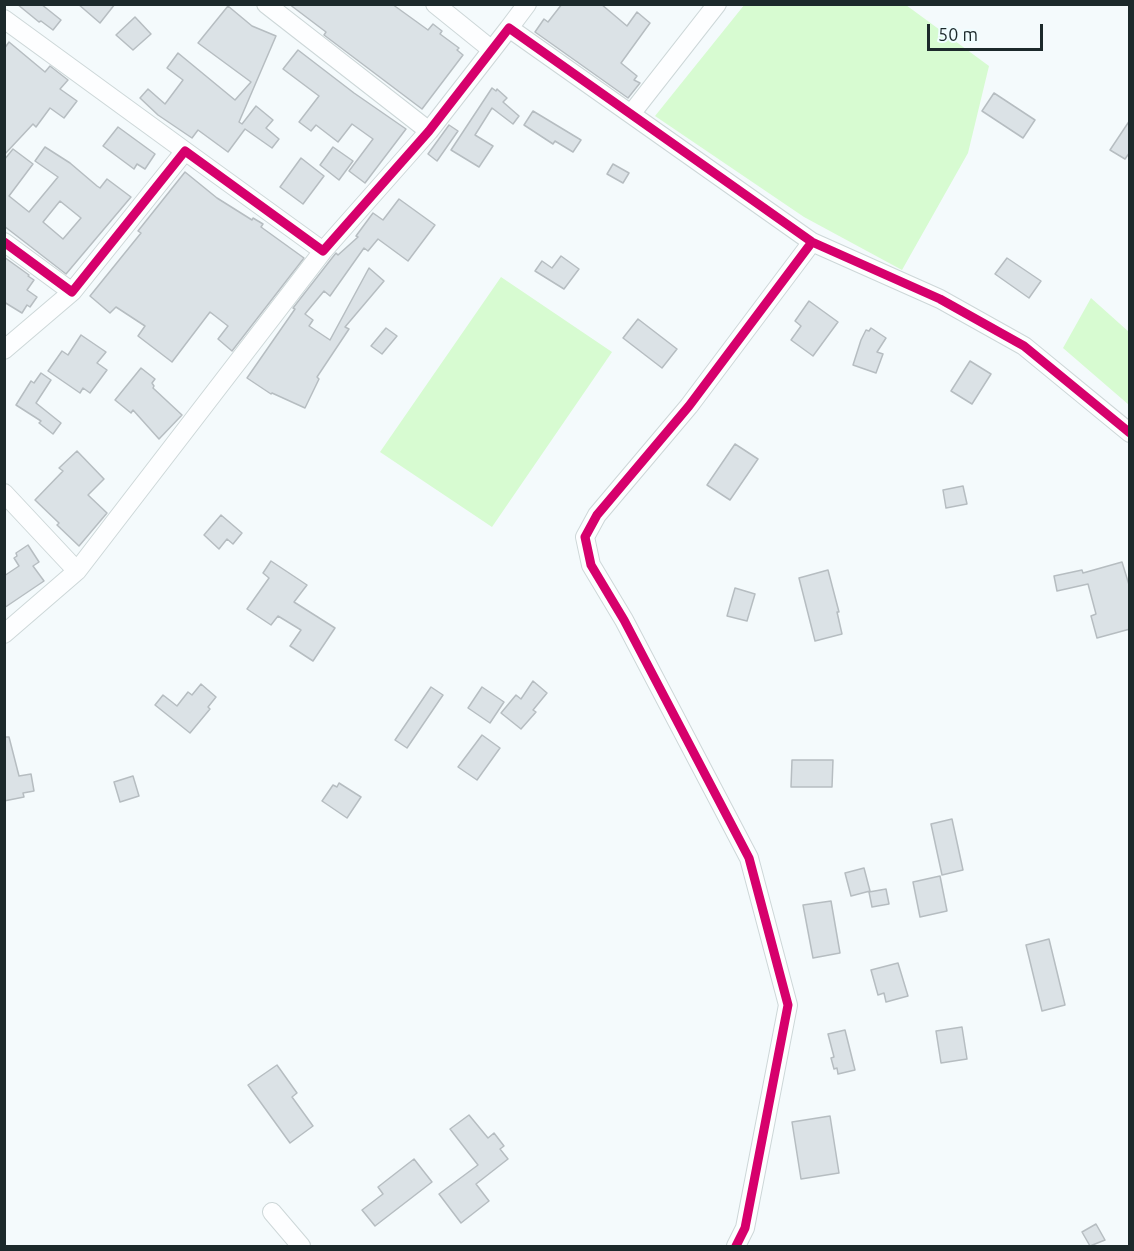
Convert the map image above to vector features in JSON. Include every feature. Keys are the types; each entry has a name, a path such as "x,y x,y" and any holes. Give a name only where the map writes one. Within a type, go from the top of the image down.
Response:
{"street":[{"path":"266,4 429,131"},
{"path":"435,4 492,50"},
{"path":"4,634 77,571 323,251 429,131 527,4"},
{"path":"632,114 717,4"},
{"path":"4,19 323,251"},
{"path":"509,28 812,242 940,299 1024,346 1130,433"},
{"path":"4,350 72,292 185,151"},
{"path":"4,242 72,292"},
{"path":"736,1246 745,1228 788,1005 749,858 624,620 591,565 585,537 597,515 689,406 812,242"},
{"path":"4,493 77,571"},
{"path":"272,1212 301,1246"}],"green space":[{"path":"745,4 906,5 989,66 968,153 902,270 804,217 655,116"},
{"path":"501,277 612,352 492,527 380,452"},
{"path":"1091,298 1129,332 1129,405 1063,348"}],"building":[{"path":"17,4 41,4 61,20 53,30"},
{"path":"78,4 115,4 100,23"},
{"path":"289,4 392,4 428,30 433,24 442,31 440,34 459,48 457,50 463,55 422,109 324,35 326,32"},
{"path":"562,4 601,4 627,26 637,12 650,23 621,63 637,76 634,80 640,83 628,98 535,32 544,19 548,22"},
{"path":"228,6 252,26 276,36 239,122 242,124 256,106 273,120 266,128 279,139 272,148 245,129 228,152 198,130 192,138 158,115 140,98 148,89 165,104 183,80 167,68 178,53 235,100 251,82 198,43"},
{"path":"135,17 151,34 133,50 116,35"},
{"path":"9,42 45,72 50,66 68,80 60,89 77,101 64,118 50,108 36,127 33,124 4,155 4,49"},
{"path":"298,50 406,129 365,183 349,171 373,139 352,124 338,142 316,125 311,131 299,122 319,96 283,69"},
{"path":"492,88 496,91 497,89 507,98 503,102 519,116 513,124 492,108 475,135 493,146 479,167 451,150"},
{"path":"994,93 1035,120 1023,138 982,111"},
{"path":"533,111 581,140 573,152 555,141 553,144 524,125"},
{"path":"1130,120 1130,152 1125,159 1110,150"},
{"path":"449,125 458,131 437,161 428,154"},
{"path":"118,127 155,154 145,169 137,164 134,169 103,146"},
{"path":"45,147 70,163 100,188 107,179 131,197 66,274 4,226 4,160 13,149 33,164 9,196 29,212 58,177 35,161","holes":["60,201 81,218 63,239 43,222"]},
{"path":"333,147 353,161 339,180 320,165"},
{"path":"301,158 324,176 303,204 280,187"},
{"path":"613,164 629,173 623,183 607,174"},
{"path":"185,172 217,198 252,220 253,218 263,224 261,227 304,258 232,351 218,339 228,326 210,312 172,362 138,336 145,326 116,307 110,313 90,296 141,233 138,231"},
{"path":"399,199 435,225 408,261 378,239 368,251 364,248 330,296 324,291 305,314 313,320 309,326 330,340 369,268 384,281 345,327 349,329 317,377 319,379 305,408 271,394 247,378 295,309 293,308 336,253 338,255 358,237 356,236 373,213 383,220"},
{"path":"561,256 579,269 564,289 535,271 542,261 552,268"},
{"path":"4,257 34,280 27,290 37,297 30,307 27,305 22,313 4,302"},
{"path":"1007,258 1041,281 1029,298 995,274"},
{"path":"809,301 838,322 813,356 791,340 801,326 795,321"},
{"path":"638,319 677,349 662,368 623,338"},
{"path":"386,328 397,336 382,354 371,346"},
{"path":"871,328 886,338 877,352 883,354 876,373 853,365 861,340 866,330 869,331"},
{"path":"81,335 106,352 97,363 107,370 90,393 83,388 80,393 48,371 62,351 68,355"},
{"path":"970,361 991,374 972,404 951,391"},
{"path":"141,368 155,379 152,383 153,388 182,415 159,439 133,410 131,413 115,400"},
{"path":"41,373 51,380 36,403 61,423 53,434 39,423 41,421 16,405 31,381 34,383"},
{"path":"735,444 758,459 730,500 707,485"},
{"path":"77,451 104,479 88,495 107,513 79,546 35,500 63,471 59,468"},
{"path":"963,486 967,504 946,508 943,490"},
{"path":"221,515 242,533 233,544 227,539 219,549 204,535"},
{"path":"28,545 39,562 33,566 44,581 4,608 4,576 19,566 14,558 17,556 16,553"},
{"path":"271,561 307,585 294,602 335,628 313,661 290,646 301,630 278,616 271,625 247,609 269,578 263,573"},
{"path":"1122,562 1130,588 1130,629 1097,638 1091,616 1096,614 1088,584 1057,591 1054,576 1082,570 1083,573"},
{"path":"828,570 842,634 815,641 799,578"},
{"path":"735,588 755,594 747,621 727,616"},
{"path":"533,681 547,693 533,710 536,712 521,729 501,713 516,695 521,699"},
{"path":"201,684 216,697 208,707 210,709 190,733 155,705 163,695 177,706 188,692 192,695"},
{"path":"431,687 443,695 407,748 395,740"},
{"path":"482,687 504,702 490,723 468,708"},
{"path":"482,735 500,748 477,780 458,767"},
{"path":"4,737 9,737 19,776 31,774 34,791 23,793 24,797 4,801"},
{"path":"792,760 833,760 832,787 791,787"},
{"path":"133,776 139,796 120,802 114,782"},
{"path":"339,783 361,797 347,818 322,801 333,785 337,787"},
{"path":"952,819 963,870 942,875 931,824"},
{"path":"864,868 870,891 851,896 845,873"},
{"path":"940,876 947,911 920,917 913,882"},
{"path":"886,889 889,904 872,907 869,892"},
{"path":"831,901 840,953 813,958 803,905"},
{"path":"1049,939 1065,1005 1042,1011 1026,945"},
{"path":"898,963 908,996 886,1002 884,993 878,995 871,970"},
{"path":"962,1027 967,1059 941,1063 936,1031"},
{"path":"845,1030 855,1070 838,1074 831,1058 834,1057 828,1034"},
{"path":"277,1065 297,1093 292,1097 313,1126 290,1143 248,1085"},
{"path":"469,1115 488,1138 494,1133 504,1146 500,1149 508,1159 476,1184 489,1201 461,1223 439,1194 478,1165 450,1129"},
{"path":"830,1116 839,1173 801,1179 792,1122"},
{"path":"414,1159 432,1182 375,1226 362,1210 383,1194 378,1187"},
{"path":"1096,1224 1105,1240 1090,1246 1082,1232"}],"cycle path":[{"path":"4,242 72,292 185,151 323,251 429,131 509,28 812,242 940,299 1024,346 1130,433"},
{"path":"736,1246 745,1228 788,1005 749,858 624,620 591,565 585,537 597,515 689,406 812,242"}]}
